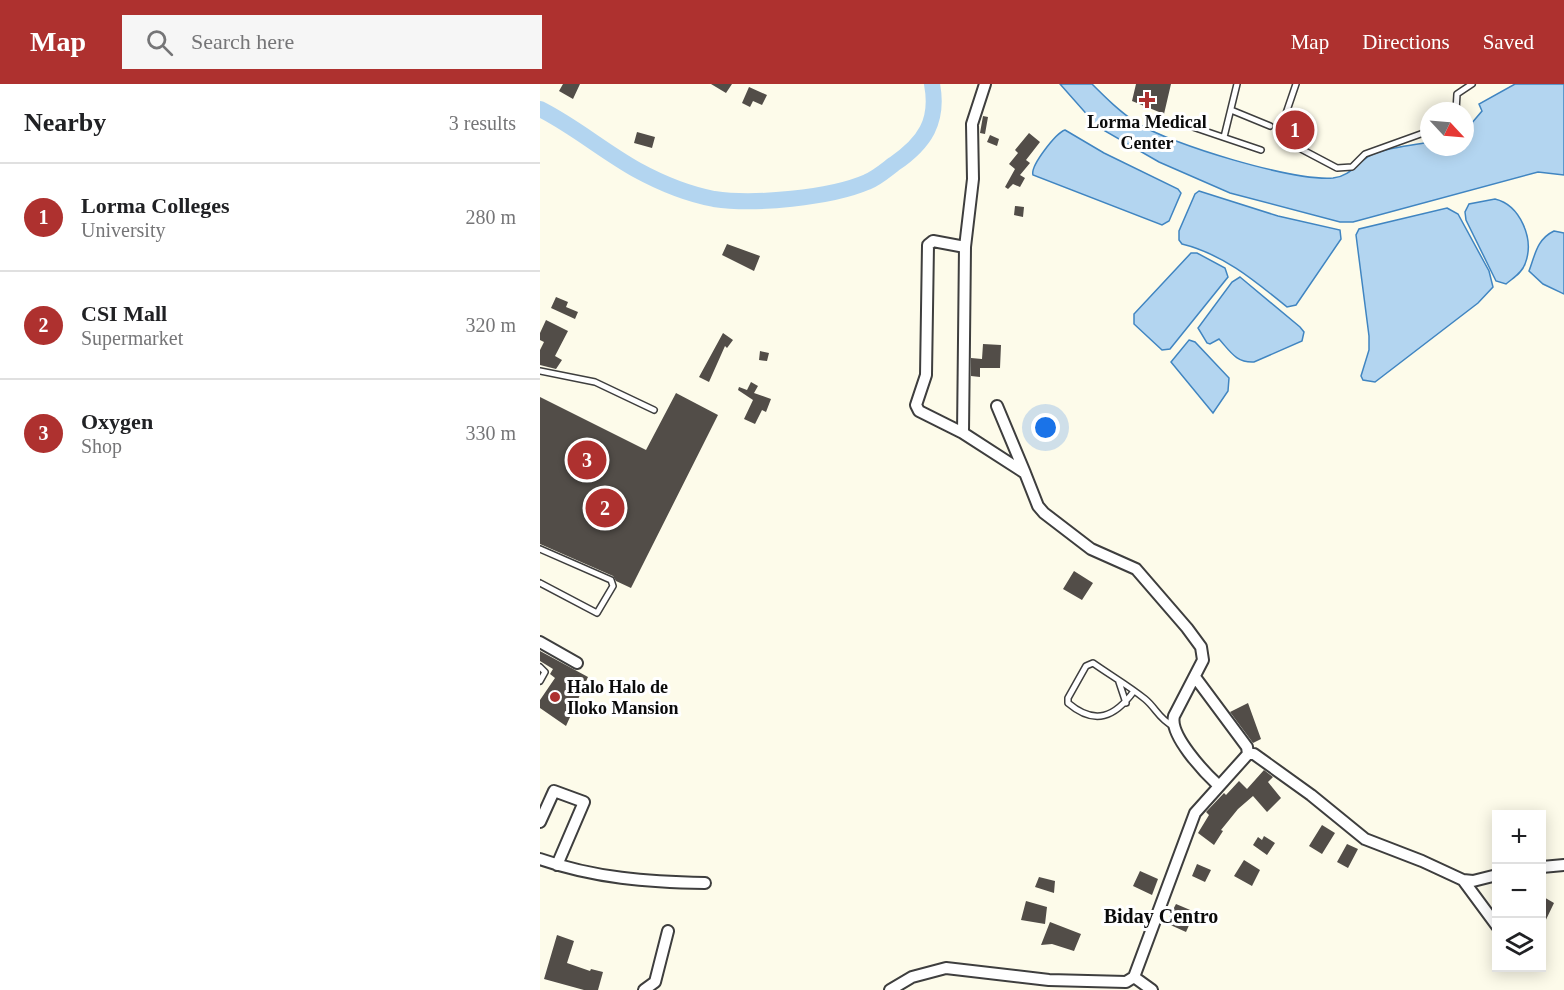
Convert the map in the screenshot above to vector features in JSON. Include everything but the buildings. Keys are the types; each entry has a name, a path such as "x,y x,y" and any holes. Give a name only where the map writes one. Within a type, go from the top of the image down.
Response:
{"street":[{"path":"963,433 965,247 974,179 972,124 985,84"},
{"path":"965,247 933,241 928,245 926,375 916,405 918,411 963,433 1026,473"},
{"path":"997,406 1040,510 1091,549 1136,569 1201,647 1203,660 1174,716 1173,726 1218,785"},
{"path":"540,642 577,663"},
{"path":"1195,677 1247,747 1248,754"},
{"path":"890,990 912,977 946,968 1048,980 1126,982 1134,977 1183,838 1195,813 1248,754 1254,754 1311,795 1365,839 1463,880 1473,881 1492,876"},
{"path":"540,822 554,791 584,802 556,865"},
{"path":"540,859 556,865 639,882 705,883"},
{"path":"1546,867 1564,865"},
{"path":"1463,880 1492,919"},
{"path":"644,990 655,982 668,931"},
{"path":"1134,977 1152,990"}],"lane":[{"path":"1224,137 1237,84"},
{"path":"1296,84 1281,128 1284,140 1337,168 1352,167 1365,154 1420,134"},
{"path":"1457,102 1457,94 1472,84"},
{"path":"1231,110 1270,126"},
{"path":"1178,122 1261,150"},
{"path":"540,371 595,382 654,410"},
{"path":"540,549 611,580 613,586 597,613 540,583"},
{"path":"1134,691 1126,703 1102,718 1068,703 1068,698 1089,663 1134,691 1148,700 1162,720 1173,726"},
{"path":"540,667 545,672 540,681"},
{"path":"1118,681 1126,703"}],"water":[{"path":"1060,84 1092,84 1119,110 1137,123 1204,151 1290,174 1333,178 1345,175 1371,155 1420,144 1420,156 1474,156 1474,120 1482,111 1479,104 1515,84 1564,84 1564,175 1538,172 1353,222 1340,222 1230,193 1159,162 1098,127"},
{"path":"1065,130 1104,153 1178,189 1181,193 1169,221 1162,225 1033,175 1035,165 1045,150"},
{"path":"1199,191 1278,216 1340,230 1341,239 1296,305 1287,307 1251,278 1225,261 1182,244 1179,240 1179,231 1195,194"},
{"path":"1495,199 1504,202 1518,216 1523,224 1528,244 1524,267 1506,284 1496,281 1466,220 1465,212 1469,204"},
{"path":"1447,208 1458,214 1489,271 1493,287 1478,303 1375,382 1363,380 1361,376 1369,350 1369,336 1356,235 1359,229"},
{"path":"1554,231 1564,233 1564,294 1543,284 1529,271 1540,243"},
{"path":"1191,253 1197,253 1225,268 1228,277 1170,349 1162,350 1134,324 1134,314"},
{"path":"1240,277 1300,327 1304,332 1302,341 1254,362 1242,361 1219,339 1210,344 1207,343 1198,328 1232,282"},
{"path":"1189,340 1195,342 1229,378 1228,391 1213,413 1171,362"}],"waterway":[{"path":"540,109 637,170 674,187 714,199 731,201 792,199 851,188 867,182 905,156 921,139 931,120 934,97 932,84"}],"place":[{"name":"Lorma Medical Center","path":"1147,100"},
{"name":"Lorma Colleges","path":"1295,130"},
{"name":"Oxygen","path":"587,460"},
{"name":"CSI Mall","path":"605,508"},
{"name":"Halo Halo de Iloko Mansion","path":"555,697"}],"district":[{"name":"Biday Centro","path":"1161,916"}]}
